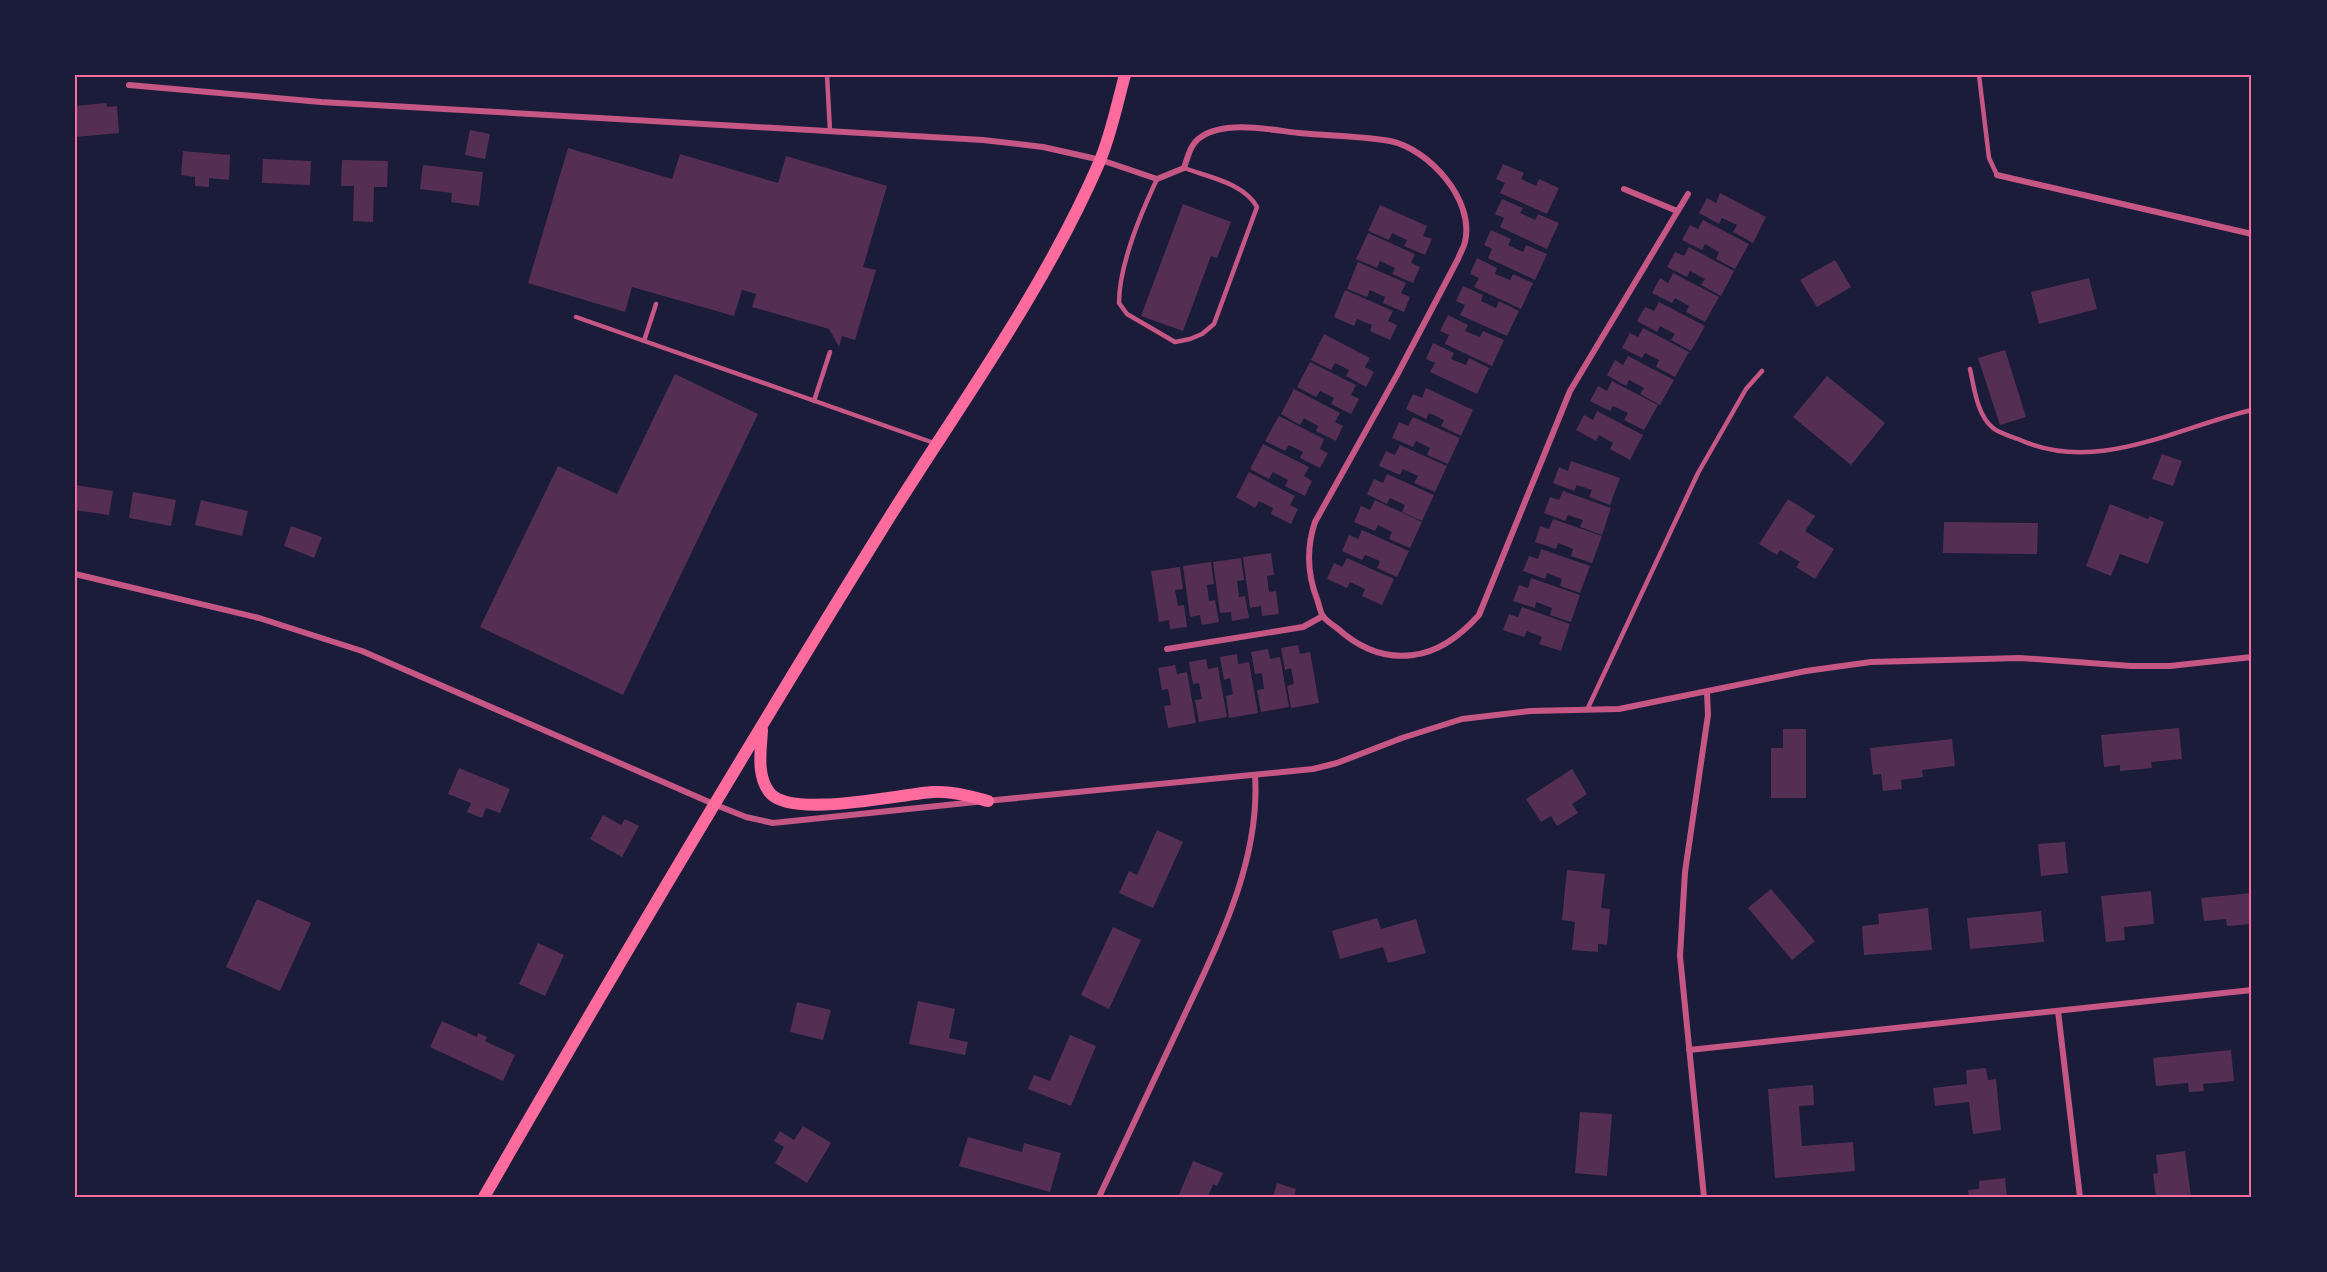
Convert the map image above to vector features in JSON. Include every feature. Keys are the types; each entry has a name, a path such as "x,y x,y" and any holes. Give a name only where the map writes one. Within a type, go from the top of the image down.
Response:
{"main road":[{"path":"484,1197 762,728 885,525 1009,330 1061,242 1101,160 1125,75"},
{"path":"762,728 760,763 762,773 771,793 781,800 798,804 828,804 934,792 957,792 988,801"}],"street":[{"path":"129,85 333,102 983,140 1043,147 1101,160 1157,179 1184,168 1190,149 1200,137 1215,130 1249,127 1391,141 1418,151 1442,172 1458,196 1465,219 1466,241 1315,522 1310,536 1308,557 1309,580 1323,616 1364,648 1386,654 1413,655 1438,648 1464,632 1479,615 1570,391 1688,194"},
{"path":"1997,175 2252,234"},
{"path":"1624,189 1677,212"},
{"path":"75,574 248,615 322,636 389,662 716,805 746,817 773,823 1313,769 1462,719 1530,711 1619,709 1806,671 1871,662 2020,658 2160,666 2252,657"},
{"path":"1167,649 1303,627 1323,616"},
{"path":"1704,1197 1680,956 1685,872 1708,715 1707,692"},
{"path":"1099,1197 1212,957 1245,870 1253,831 1255,775"},
{"path":"1689,1050 2252,990"},
{"path":"2058,1011 2080,1197"}],"lane":[{"path":"827,75 830,131"},
{"path":"1979,75 1989,158 1997,175"},
{"path":"1157,179 1145,204 1120,280 1119,303 1127,314 1173,341 1188,340 1202,334 1214,324 1257,207 1233,185 1184,168"},
{"path":"644,341 656,303"},
{"path":"576,317 937,444"},
{"path":"814,401 830,352"},
{"path":"1970,369 1977,403 1992,428 2032,446 2077,454 2125,449 2252,410"},
{"path":"1587,710 1698,473 1746,389 1762,371"}],"building":[{"path":"106,103 107,107 117,106 119,133 75,137 75,106"},
{"path":"470,130 490,134 485,159 465,155"},
{"path":"568,148 672,179 680,154 778,183 786,156 887,186 863,267 876,270 855,340 842,336 839,347 829,329 752,307 756,294 742,290 734,316 632,287 625,312 528,283"},
{"path":"183,151 230,155 229,180 209,178 209,187 195,186 195,177 181,175"},
{"path":"263,159 311,161 310,185 262,183"},
{"path":"342,160 388,161 387,187 374,187 373,222 353,221 354,186 341,186"},
{"path":"1503,164 1524,173 1521,179 1536,186 1539,179 1559,188 1547,214 1500,193 1505,183 1496,179"},
{"path":"423,165 483,172 479,206 451,202 452,193 420,189"},
{"path":"1720,193 1766,217 1753,243 1733,232 1737,225 1722,218 1719,224 1699,213 1707,198 1716,203"},
{"path":"1502,199 1523,208 1520,213 1535,220 1538,214 1559,223 1547,249 1500,227 1504,218 1495,214"},
{"path":"1183,204 1231,222 1217,258 1211,256 1183,331 1141,316"},
{"path":"1380,205 1427,226 1423,236 1432,239 1425,255 1404,246 1407,240 1392,233 1389,240 1368,231"},
{"path":"1703,220 1749,244 1735,269 1716,259 1719,252 1705,244 1702,250 1682,240 1690,225 1698,229"},
{"path":"1491,230 1511,239 1508,245 1523,252 1526,245 1547,254 1535,280 1488,258 1492,249 1484,245"},
{"path":"1368,233 1415,254 1411,263 1420,267 1413,283 1392,274 1395,268 1380,261 1377,268 1356,259"},
{"path":"1689,247 1734,271 1721,296 1701,285 1705,279 1690,271 1687,277 1667,267 1675,252 1684,256"},
{"path":"1477,258 1497,268 1495,274 1510,280 1513,274 1533,283 1521,309 1474,287 1479,278 1470,274"},
{"path":"1835,260 1851,287 1817,307 1800,280"},
{"path":"1358,262 1406,283 1401,293 1410,297 1404,312 1383,303 1385,297 1370,290 1367,297 1347,289"},
{"path":"1673,273 1719,297 1705,322 1686,312 1689,306 1675,298 1672,303 1652,293 1660,278 1668,283"},
{"path":"2089,278 2097,309 2039,324 2031,292"},
{"path":"1463,286 1483,295 1481,301 1496,308 1499,301 1519,311 1507,336 1460,315 1465,305 1456,301"},
{"path":"1345,290 1393,311 1388,321 1397,325 1390,340 1370,331 1372,325 1357,319 1354,326 1334,317"},
{"path":"1659,302 1705,326 1691,351 1671,340 1675,334 1660,326 1657,332 1637,321 1645,307 1654,311"},
{"path":"1448,315 1468,325 1465,331 1480,337 1483,331 1504,340 1492,366 1445,344 1449,335 1440,331"},
{"path":"1643,328 1689,352 1675,377 1656,367 1659,360 1645,353 1642,358 1622,348 1630,333 1638,337"},
{"path":"1324,334 1370,358 1365,367 1374,372 1366,387 1346,376 1349,370 1335,363 1331,370 1311,360"},
{"path":"1433,343 1454,353 1451,359 1466,365 1469,358 1489,368 1477,394 1430,372 1435,363 1426,359"},
{"path":"2005,350 2026,417 2000,425 1978,358"},
{"path":"1628,356 1674,380 1660,405 1640,394 1644,388 1629,380 1626,386 1607,375 1615,360 1623,365"},
{"path":"1310,362 1356,385 1351,395 1359,399 1351,414 1331,404 1334,398 1320,391 1316,397 1297,387"},
{"path":"675,374 758,414 623,695 480,627 558,466 617,494"},
{"path":"1827,376 1885,423 1851,465 1793,417"},
{"path":"1612,381 1658,405 1644,430 1624,420 1628,413 1613,406 1610,411 1590,401 1598,386 1607,391"},
{"path":"1426,388 1473,410 1461,436 1441,426 1444,420 1429,413 1426,419 1406,409 1413,394 1422,398"},
{"path":"1294,389 1340,413 1335,422 1343,426 1336,441 1316,431 1318,426 1304,418 1300,425 1281,414"},
{"path":"1597,411 1643,435 1630,460 1610,449 1613,443 1599,435 1596,441 1576,430 1584,415 1593,420"},
{"path":"1279,416 1324,439 1320,449 1328,453 1320,468 1300,458 1303,452 1289,445 1285,451 1265,441"},
{"path":"1413,417 1460,438 1448,464 1427,455 1430,448 1416,441 1413,447 1392,438 1399,422 1408,426"},
{"path":"1263,444 1309,467 1304,476 1312,481 1305,496 1285,486 1288,480 1273,472 1269,479 1250,469"},
{"path":"1400,445 1447,466 1435,492 1414,483 1418,476 1403,469 1400,475 1379,466 1386,451 1395,455"},
{"path":"2162,454 2182,461 2173,486 2152,479"},
{"path":"1571,461 1620,478 1610,505 1589,497 1592,490 1577,485 1574,491 1553,483 1559,467 1568,471"},
{"path":"1249,472 1295,496 1290,505 1298,509 1291,524 1271,514 1273,508 1259,501 1255,508 1236,497"},
{"path":"1387,474 1434,495 1422,521 1402,512 1405,505 1390,498 1387,504 1367,494 1374,479 1383,483"},
{"path":"75,485 113,491 109,515 75,510"},
{"path":"1563,491 1611,508 1602,535 1580,527 1583,520 1568,515 1565,521 1544,513 1550,497 1559,500"},
{"path":"133,492 176,500 171,526 129,518"},
{"path":"1788,499 1815,516 1805,531 1834,549 1815,579 1796,567 1800,562 1780,550 1777,555 1759,544"},
{"path":"201,500 248,511 242,536 195,525"},
{"path":"1375,500 1422,522 1410,548 1389,539 1392,532 1378,525 1375,531 1354,522 1361,506 1370,510"},
{"path":"2110,504 2148,519 2150,516 2164,522 2148,564 2120,554 2111,576 2086,566"},
{"path":"1553,519 1602,536 1592,563 1571,556 1573,549 1558,543 1556,549 1535,542 1540,526 1549,529"},
{"path":"1944,522 2038,523 2037,554 1943,553"},
{"path":"291,526 322,537 314,558 284,546"},
{"path":"1362,530 1409,551 1397,577 1377,568 1380,561 1365,555 1362,560 1342,551 1349,535 1358,539"},
{"path":"1541,549 1590,566 1580,593 1560,586 1562,579 1547,573 1545,579 1523,571 1529,556 1538,559"},
{"path":"1271,553 1274,575 1267,576 1269,592 1276,591 1279,614 1262,616 1261,606 1250,608 1243,557"},
{"path":"1241,558 1244,580 1237,581 1239,597 1245,596 1249,618 1232,621 1231,612 1220,613 1213,562"},
{"path":"1347,558 1394,579 1382,605 1362,596 1365,589 1350,582 1347,588 1327,579 1334,563 1342,567"},
{"path":"1211,562 1214,584 1207,585 1209,601 1215,600 1219,622 1202,625 1200,615 1190,617 1183,566"},
{"path":"1180,567 1183,589 1175,590 1178,606 1184,605 1187,627 1170,629 1169,620 1159,622 1151,571"},
{"path":"1531,578 1580,595 1571,622 1550,615 1552,608 1536,602 1535,608 1513,601 1519,585 1528,588"},
{"path":"1522,607 1570,624 1561,651 1539,644 1542,637 1527,631 1524,637 1503,630 1509,614 1518,617"},
{"path":"1298,645 1300,654 1310,652 1319,703 1291,708 1287,686 1294,684 1291,668 1285,670 1281,648"},
{"path":"1268,649 1270,659 1280,657 1289,707 1261,712 1257,690 1264,689 1262,673 1255,674 1251,652"},
{"path":"1237,654 1238,664 1249,662 1258,713 1229,718 1226,696 1233,694 1230,678 1224,680 1220,657"},
{"path":"1206,659 1208,669 1218,667 1227,717 1199,722 1195,700 1202,699 1199,683 1193,684 1189,662"},
{"path":"1175,665 1177,674 1187,672 1196,723 1168,728 1164,706 1171,705 1168,689 1162,690 1158,668"},
{"path":"2179,728 2182,759 2151,762 2152,768 2120,771 2120,765 2104,767 2101,735"},
{"path":"1783,729 1806,729 1806,798 1771,798 1771,748 1783,748"},
{"path":"1952,739 1955,766 1922,770 1923,777 1901,780 1902,789 1883,791 1881,774 1873,775 1870,748"},
{"path":"459,768 510,789 500,813 486,808 482,818 467,812 471,803 448,794"},
{"path":"1572,769 1587,794 1572,804 1578,813 1557,826 1551,816 1541,822 1526,799"},
{"path":"603,815 621,825 625,819 639,826 622,857 590,839"},
{"path":"1157,830 1183,842 1153,908 1119,893 1129,871 1137,875"},
{"path":"2065,842 2068,873 2041,876 2038,844"},
{"path":"1567,870 1605,874 1601,908 1610,909 1607,945 1598,944 1598,952 1572,950 1575,922 1562,920"},
{"path":"1771,889 1815,941 1792,960 1748,908"},
{"path":"2151,891 2154,924 2124,927 2125,940 2106,942 2101,896"},
{"path":"2252,893 2252,924 2227,926 2226,919 2204,921 2201,898"},
{"path":"257,899 311,923 280,991 226,967"},
{"path":"1928,908 1932,950 1864,955 1862,926 1879,924 1878,914"},
{"path":"2041,911 2044,942 1970,949 1967,918"},
{"path":"1377,918 1381,929 1416,919 1426,953 1388,963 1383,947 1340,959 1332,931"},
{"path":"1113,927 1141,940 1109,1009 1081,995"},
{"path":"538,943 564,955 545,996 519,984"},
{"path":"918,1001 955,1009 949,1038 968,1042 965,1055 909,1044"},
{"path":"797,1002 831,1010 823,1040 790,1032"},
{"path":"442,1021 477,1037 478,1033 487,1037 485,1041 515,1055 503,1081 430,1047"},
{"path":"1070,1035 1096,1046 1071,1106 1028,1089 1034,1075 1050,1081"},
{"path":"2231,1050 2234,1081 2203,1084 2204,1091 2189,1092 2188,1083 2156,1086 2153,1058"},
{"path":"1986,1068 1988,1080 1996,1079 2001,1130 1973,1134 1969,1102 1935,1106 1933,1088 1967,1084 1966,1070"},
{"path":"1813,1085 1814,1105 1799,1106 1802,1146 1853,1142 1855,1171 1775,1178 1768,1089"},
{"path":"1580,1112 1612,1114 1607,1176 1575,1173"},
{"path":"803,1126 831,1143 807,1183 775,1163 784,1147 774,1141 780,1131 794,1140"},
{"path":"968,1137 1022,1152 1024,1143 1061,1153 1050,1192 959,1166"},
{"path":"2185,1151 2191,1197 2156,1197 2153,1174 2158,1173 2156,1155"},
{"path":"1193,1161 1223,1173 1217,1186 1213,1184 1208,1197 1178,1197"},
{"path":"2005,1178 2007,1197 1969,1197 1968,1190 1979,1189 1979,1181"},
{"path":"1277,1183 1296,1189 1294,1197 1273,1197"}]}
